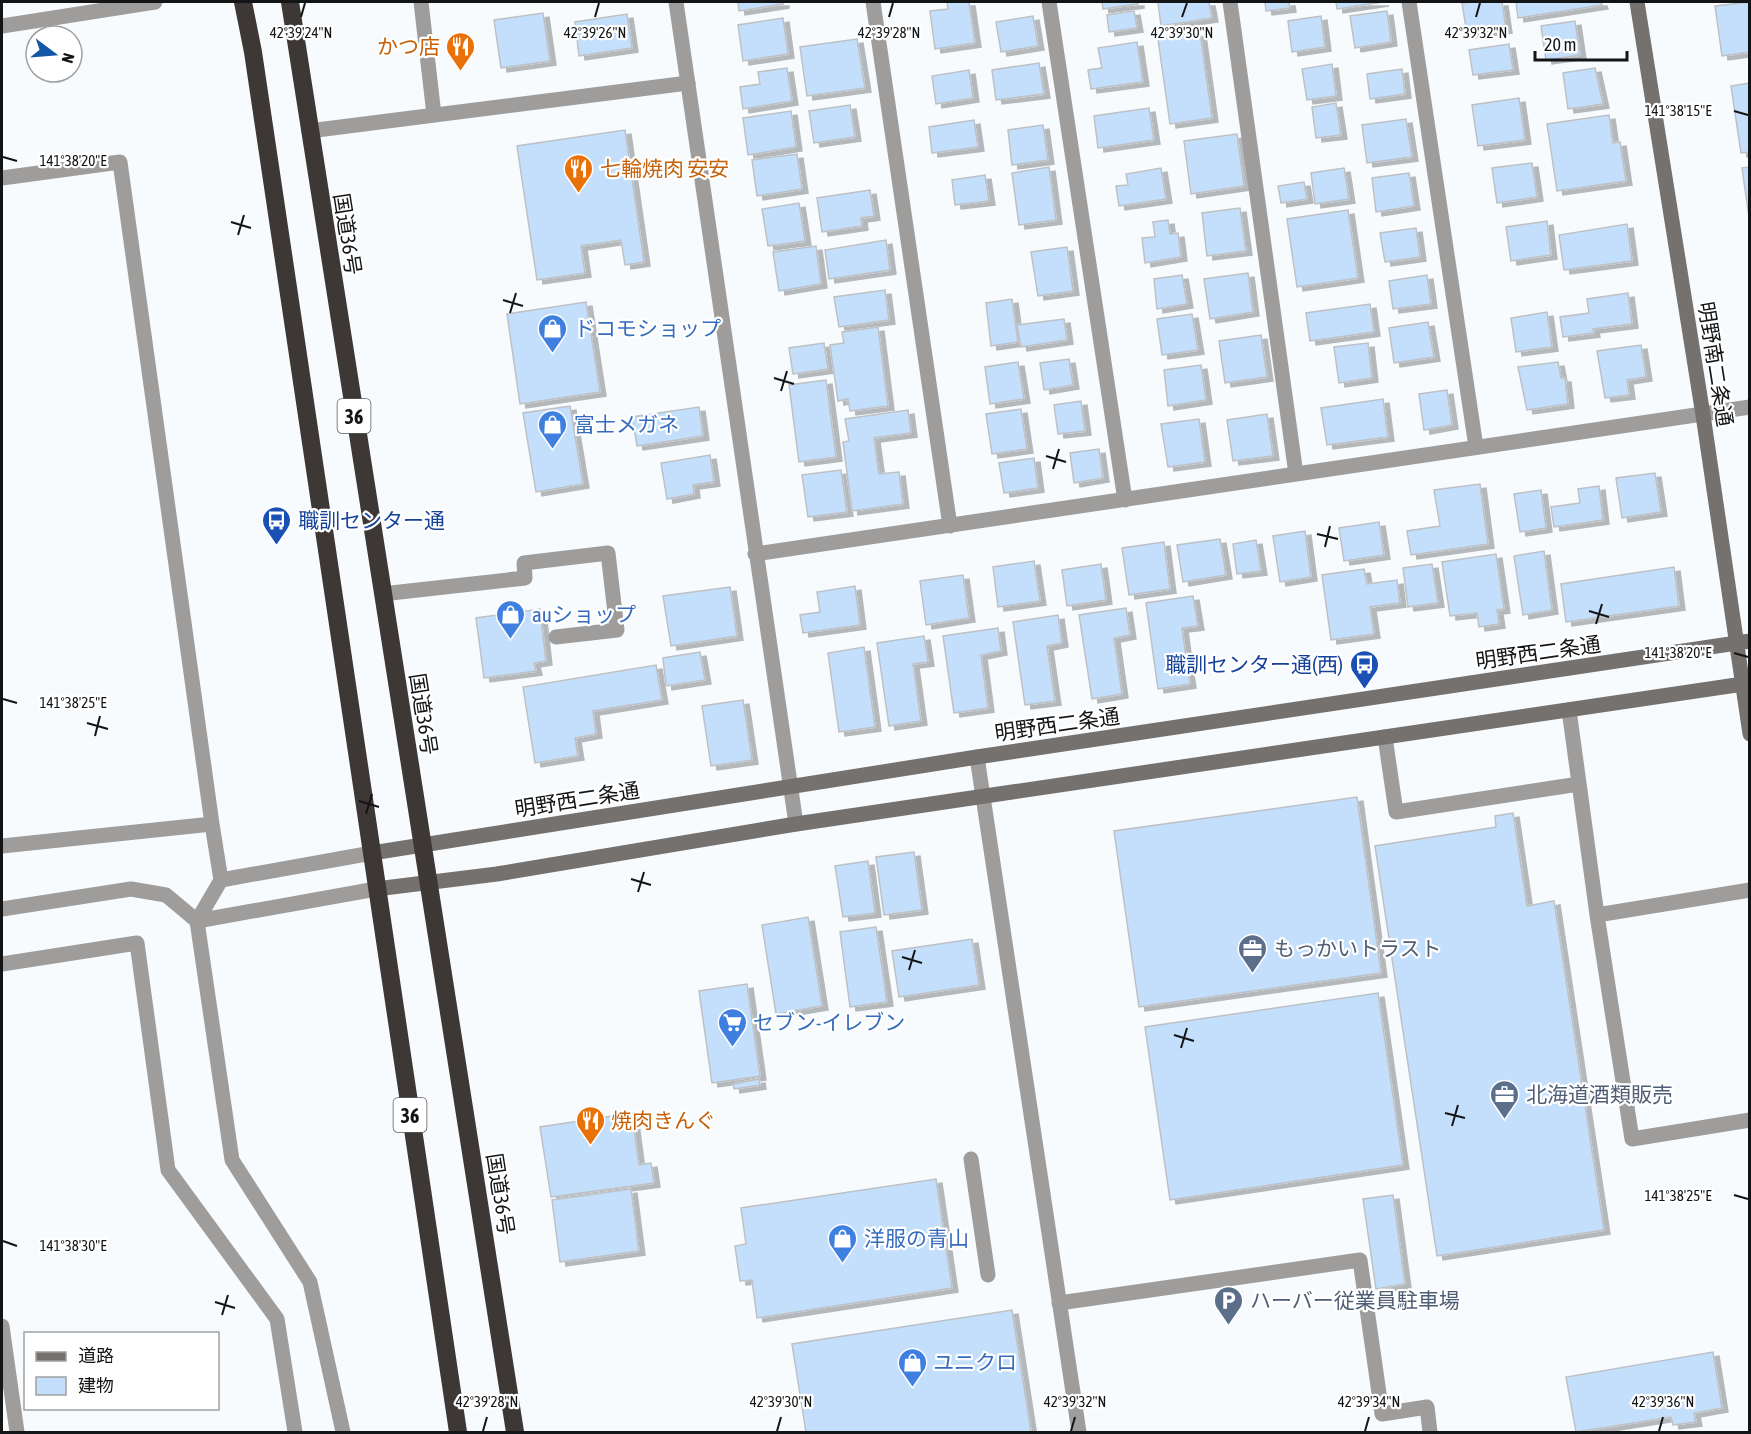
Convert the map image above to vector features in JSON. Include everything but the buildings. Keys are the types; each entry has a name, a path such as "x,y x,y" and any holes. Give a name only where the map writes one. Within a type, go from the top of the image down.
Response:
{"highway":[{"name":"36","path":"243,2 259,87 458,1432"},
{"name":"国道36号","path":"290,2 515,1432"}],"street":[{"path":"2,26 155,2"},
{"path":"421,2 434,115"},
{"path":"676,2 796,824"},
{"path":"873,2 950,526"},
{"path":"1049,2 1125,500"},
{"path":"1230,2 1296,474"},
{"path":"1409,2 1476,447"},
{"name":"明野南二条通","path":"1637,2 1703,415 1743,642 1749,734"},
{"path":"309,130 688,83"},
{"path":"2,178 120,162 221,880 197,921 232,1160 310,1282 343,1432"},
{"path":"755,554 1749,407"},
{"path":"382,594 525,578 524,563 608,553 617,630 556,637"},
{"name":"明野西二条通","path":"372,853 977,757 1743,642"},
{"path":"2,909 131,889 166,896 197,921 376,889 430,884 796,824 1746,684"},
{"path":"1569,710 1597,915 1632,1139 1749,1120"},
{"path":"1385,737 1396,812 1579,784"},
{"path":"977,757 1079,1432"},
{"path":"2,846 212,824"},
{"path":"221,880 372,853"},
{"path":"1597,915 1749,890"},
{"path":"2,964 136,943 168,1170 277,1319 295,1432"},
{"path":"971,1159 988,1275"},
{"path":"1059,1303 1360,1260 1382,1414 1426,1407 1430,1432"},
{"path":"2,1326 17,1432"}],"place":[{"name":"かつ店","path":"461,72"},
{"name":"七輪焼肉 安安","path":"579,194"},
{"name":"ドコモショップ","path":"553,354"},
{"name":"富士メガネ","path":"553,450"},
{"name":"職訓センター通","path":"277,546"},
{"name":"auショップ","path":"511,640"},
{"name":"職訓センター通(西)","path":"1364,690"},
{"name":"もっかいトラスト","path":"1253,974"},
{"name":"セブン-イレブン","path":"732,1048"},
{"name":"北海道酒類販売","path":"1505,1120"},
{"name":"焼肉きんぐ","path":"590,1146"},
{"name":"洋服の青山","path":"843,1264"},
{"name":"ハーバー従業員駐車場","path":"1229,1326"},
{"name":"ユニクロ","path":"912,1388"}]}
